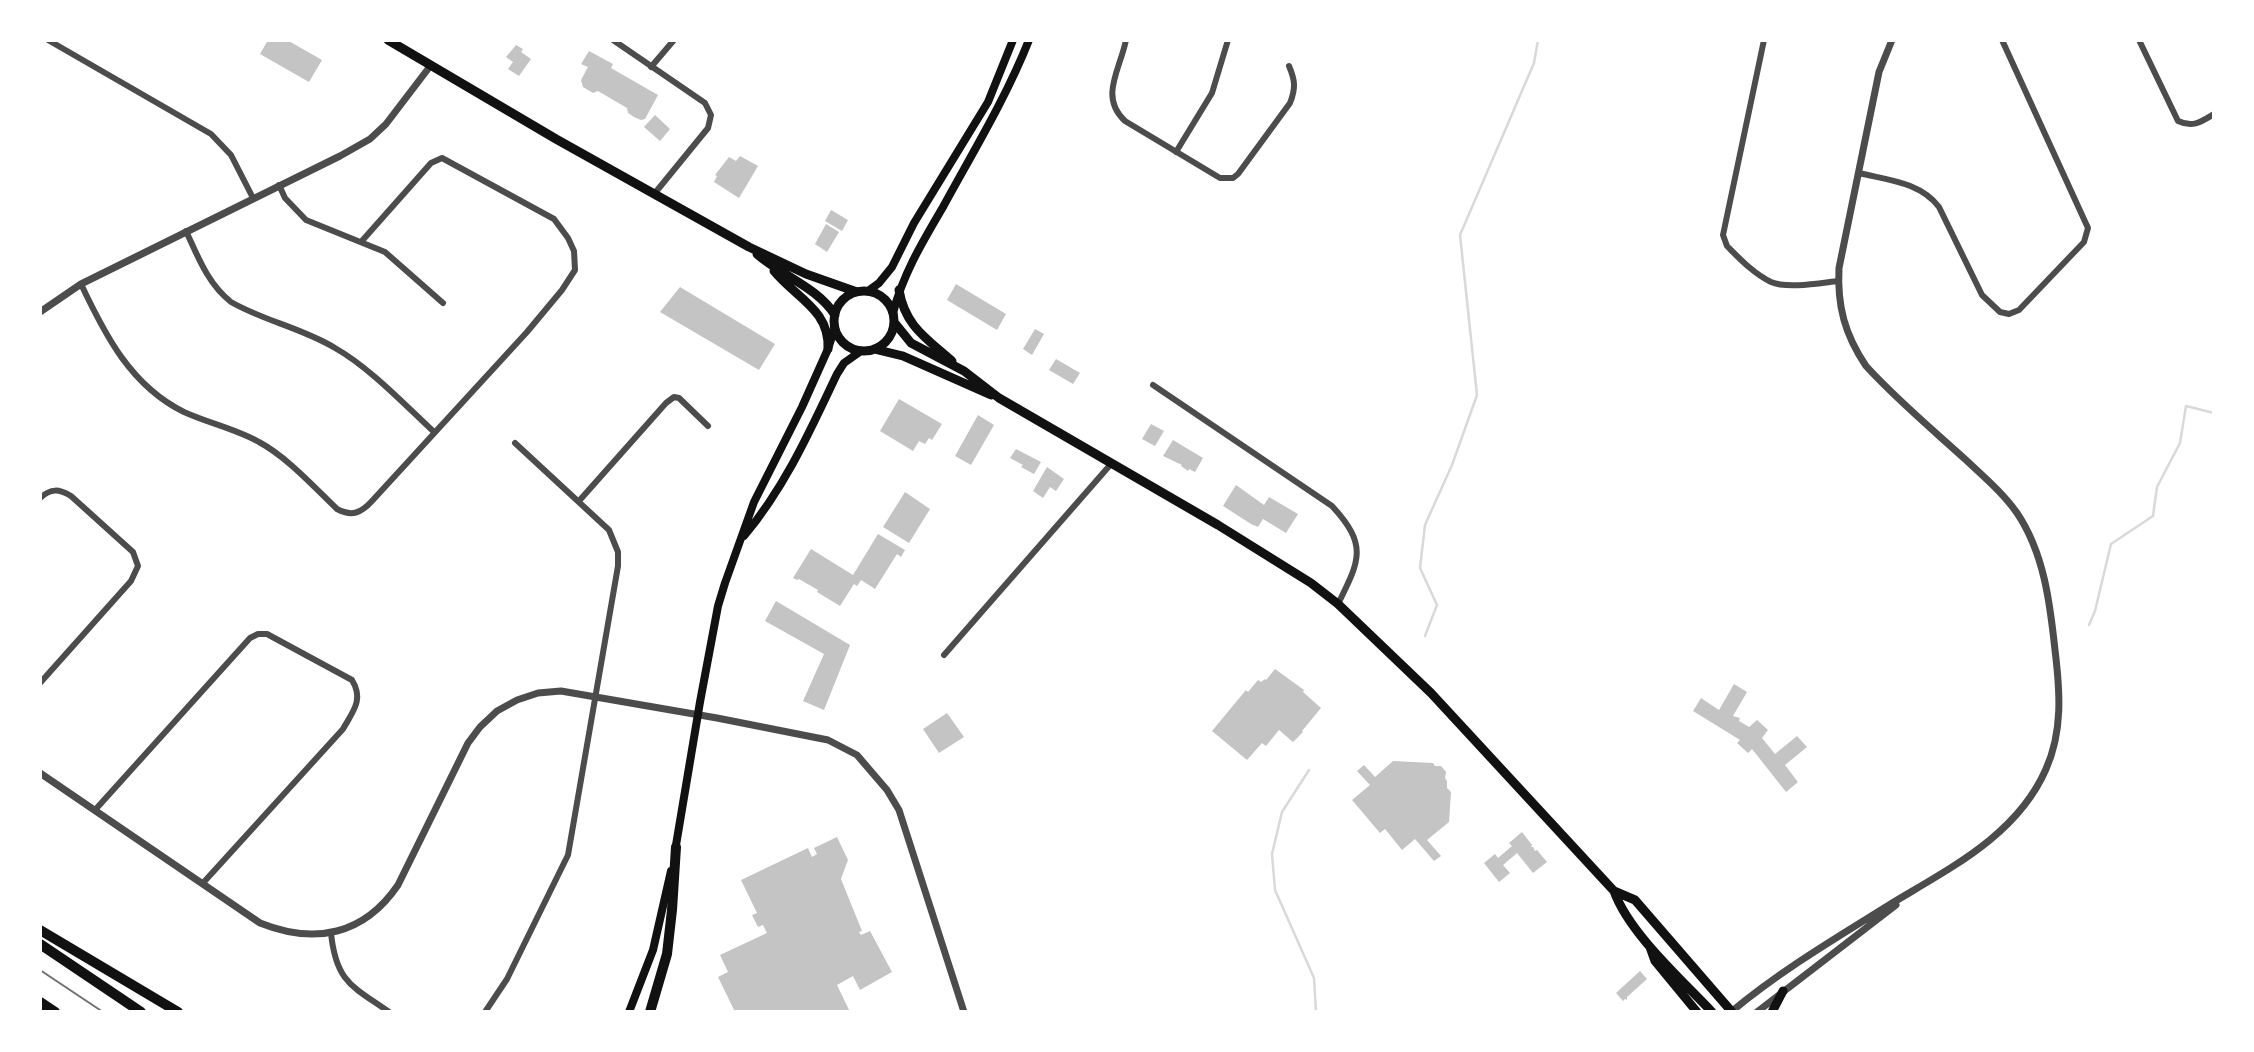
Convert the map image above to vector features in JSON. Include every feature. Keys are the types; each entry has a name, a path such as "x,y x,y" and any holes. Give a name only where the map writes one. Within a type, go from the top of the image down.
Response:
{"highway":[{"path":"649,1012 667,954 676,847"},
{"path":"40,930 178,1012"},
{"path":"40,944 141,1012"},
{"path":"40,1002 55,1012"}],"main road":[{"path":"388,40 556,139 749,247 806,274 857,292"},
{"path":"868,291 879,283 892,267 914,223 988,103 1013,40"},
{"path":"874,349 888,339 899,290 912,261 1002,102 1029,40"},
{"path":"749,247 821,319 827,329 828,349"},
{"path":"769,265 823,299 835,315"},
{"path":"899,290 901,306 913,326 999,398 1218,525 1311,583 1338,604 1431,693 1614,891 1623,912 1648,943 1712,1012"},
{"path":"629,1010 653,950 676,847 718,606 754,502 828,349 835,327 835,315 842,300 857,292 868,291 884,298 911,343 964,371"},
{"path":"835,327 844,343 861,351"},
{"path":"739,542 766,509 784,480 844,363 861,351 874,349 903,356 999,398"},
{"path":"1614,891 1635,900 1732,1012"},
{"path":"1648,943 1655,961 1697,1012"},
{"path":"1772,1012 1783,991"}],"street":[{"path":"48,40 211,134 232,155 254,198"},
{"path":"613,40 705,103 712,115 708,128 655,193"},
{"path":"651,67 674,40"},
{"path":"1126,40 1112,90 1112,103 1117,114 1220,178 1233,178 1238,174 1290,103 1295,81 1289,66"},
{"path":"1176,152 1212,93 1228,40"},
{"path":"1764,40 1723,234 1725,241 1727,246 1753,269 1773,283 1784,285 1838,281"},
{"path":"1732,1012 1828,944 2002,831 2018,815 2037,788 2047,768 2058,727 2060,686 2055,647 2041,565 2033,543 2017,513 1997,488 1866,366 1846,331 1840,309 1838,281 1858,173 1879,72 1892,40"},
{"path":"1858,173 1916,187 1933,200 1939,207 1982,295 2000,312 2009,314 2019,310 2084,242 2088,228 2002,40"},
{"path":"2139,40 2178,121 2195,125 2214,114"},
{"path":"40,312 81,284 370,139 386,124 431,65"},
{"path":"81,284 109,342 141,381 184,411 266,446 337,509 346,514 355,514 367,507 527,332 575,270 574,251 554,219 442,158 431,163 361,242"},
{"path":"279,186 285,198 306,220 385,252 443,303"},
{"path":"186,231 208,276 230,302 309,334 353,359 434,432"},
{"path":"1153,385 1332,506 1348,524 1357,544 1356,568 1338,604"},
{"path":"579,501 674,397 679,398 708,426"},
{"path":"485,1012 507,979 568,855 618,566 618,552 609,530 515,443"},
{"path":"944,655 1111,464"},
{"path":"40,498 54,490 62,490 71,496 133,552 138,566 131,582 40,683"},
{"path":"95,810 250,638 267,634 352,680 357,689 357,702 343,729 203,883"},
{"path":"40,773 260,923 303,935 331,933 346,928 367,917 391,894 468,743 488,718 517,699 538,693 561,691 828,740 857,755 887,790 899,810 964,1012"},
{"path":"1757,1012 1879,920 1912,891"},
{"path":"331,933 336,964 342,976 389,1012"}],"building":[{"path":"268,40 287,40 322,60 309,82 260,54"},
{"path":"516,45 531,59 519,76 508,69 513,62 506,57"},
{"path":"589,51 613,64 611,68 658,95 645,119 634,117 628,113 627,108 598,91 593,93 583,87 581,80 588,67 581,64"},
{"path":"655,115 670,129 660,141 644,127"},
{"path":"740,156 758,166 739,198 714,182 717,176 715,175 729,157 736,161"},
{"path":"831,210 848,220 842,231 825,221"},
{"path":"826,224 839,232 827,252 815,244"},
{"path":"956,284 1006,314 997,330 947,300"},
{"path":"680,287 775,344 759,370 660,312"},
{"path":"1035,329 1044,334 1032,355 1023,349"},
{"path":"1056,359 1080,373 1073,384 1049,370"},
{"path":"899,399 942,424 932,440 929,438 925,444 919,441 913,451 880,431"},
{"path":"978,415 994,425 971,465 955,456"},
{"path":"1151,424 1164,431 1155,446 1142,439"},
{"path":"1173,440 1203,458 1195,472 1189,469 1188,471 1163,456"},
{"path":"1016,449 1041,462 1034,474 1010,458"},
{"path":"1047,467 1064,479 1056,491 1050,487 1043,498 1033,491"},
{"path":"1236,485 1264,505 1269,497 1298,514 1286,533 1263,519 1258,527 1251,524 1223,506"},
{"path":"905,492 930,509 909,543 883,527"},
{"path":"878,534 905,550 901,557 897,554 875,589 861,580 857,586 854,584 840,606 817,592 818,590 793,578 811,549 853,575"},
{"path":"776,601 850,645 824,710 803,701 824,654 765,621"},
{"path":"1275,669 1304,690 1303,692 1321,708 1293,742 1279,730 1266,746 1262,743 1247,760 1212,731 1246,690 1248,692 1258,680 1266,680"},
{"path":"1734,684 1747,692 1733,716 1740,718 1739,721 1749,727 1757,720 1768,730 1762,738 1775,754 1797,736 1807,747 1785,765 1798,782 1786,792 1752,749 1748,753 1737,743 1740,740 1693,711 1701,698 1719,710"},
{"path":"947,713 964,737 939,753 923,729"},
{"path":"1393,761 1433,763 1446,772 1447,788 1451,792 1449,822 1427,840 1441,856 1434,861 1415,839 1402,850 1385,829 1380,833 1352,800 1370,785 1357,771 1364,765 1375,777"},
{"path":"1522,832 1531,847 1547,862 1533,873 1517,853 1503,865 1510,873 1499,882 1484,863 1495,854 1498,858 1512,846 1509,843"},
{"path":"837,837 848,860 841,879 862,931 859,932 861,935 870,931 892,972 860,990 853,976 837,985 850,1012 735,1012 718,977 728,972 720,955 767,933 763,925 758,927 752,915 757,913 741,880 808,848 812,857 817,854 814,848"},
{"path":"1640,971 1647,979 1623,1001 1616,993"}],"waterway":[{"path":"1425,636 1437,605 1420,568 1425,525 1452,465 1477,395 1460,235 1534,63 1538,40"},
{"path":"2089,625 2095,611 2111,544 2153,516 2157,487 2180,443 2186,406 2214,413"},
{"path":"1309,770 1282,812 1272,854 1275,890 1314,978 1316,1012"}],"tram line":[{"path":"40,970 103,1012"}]}
